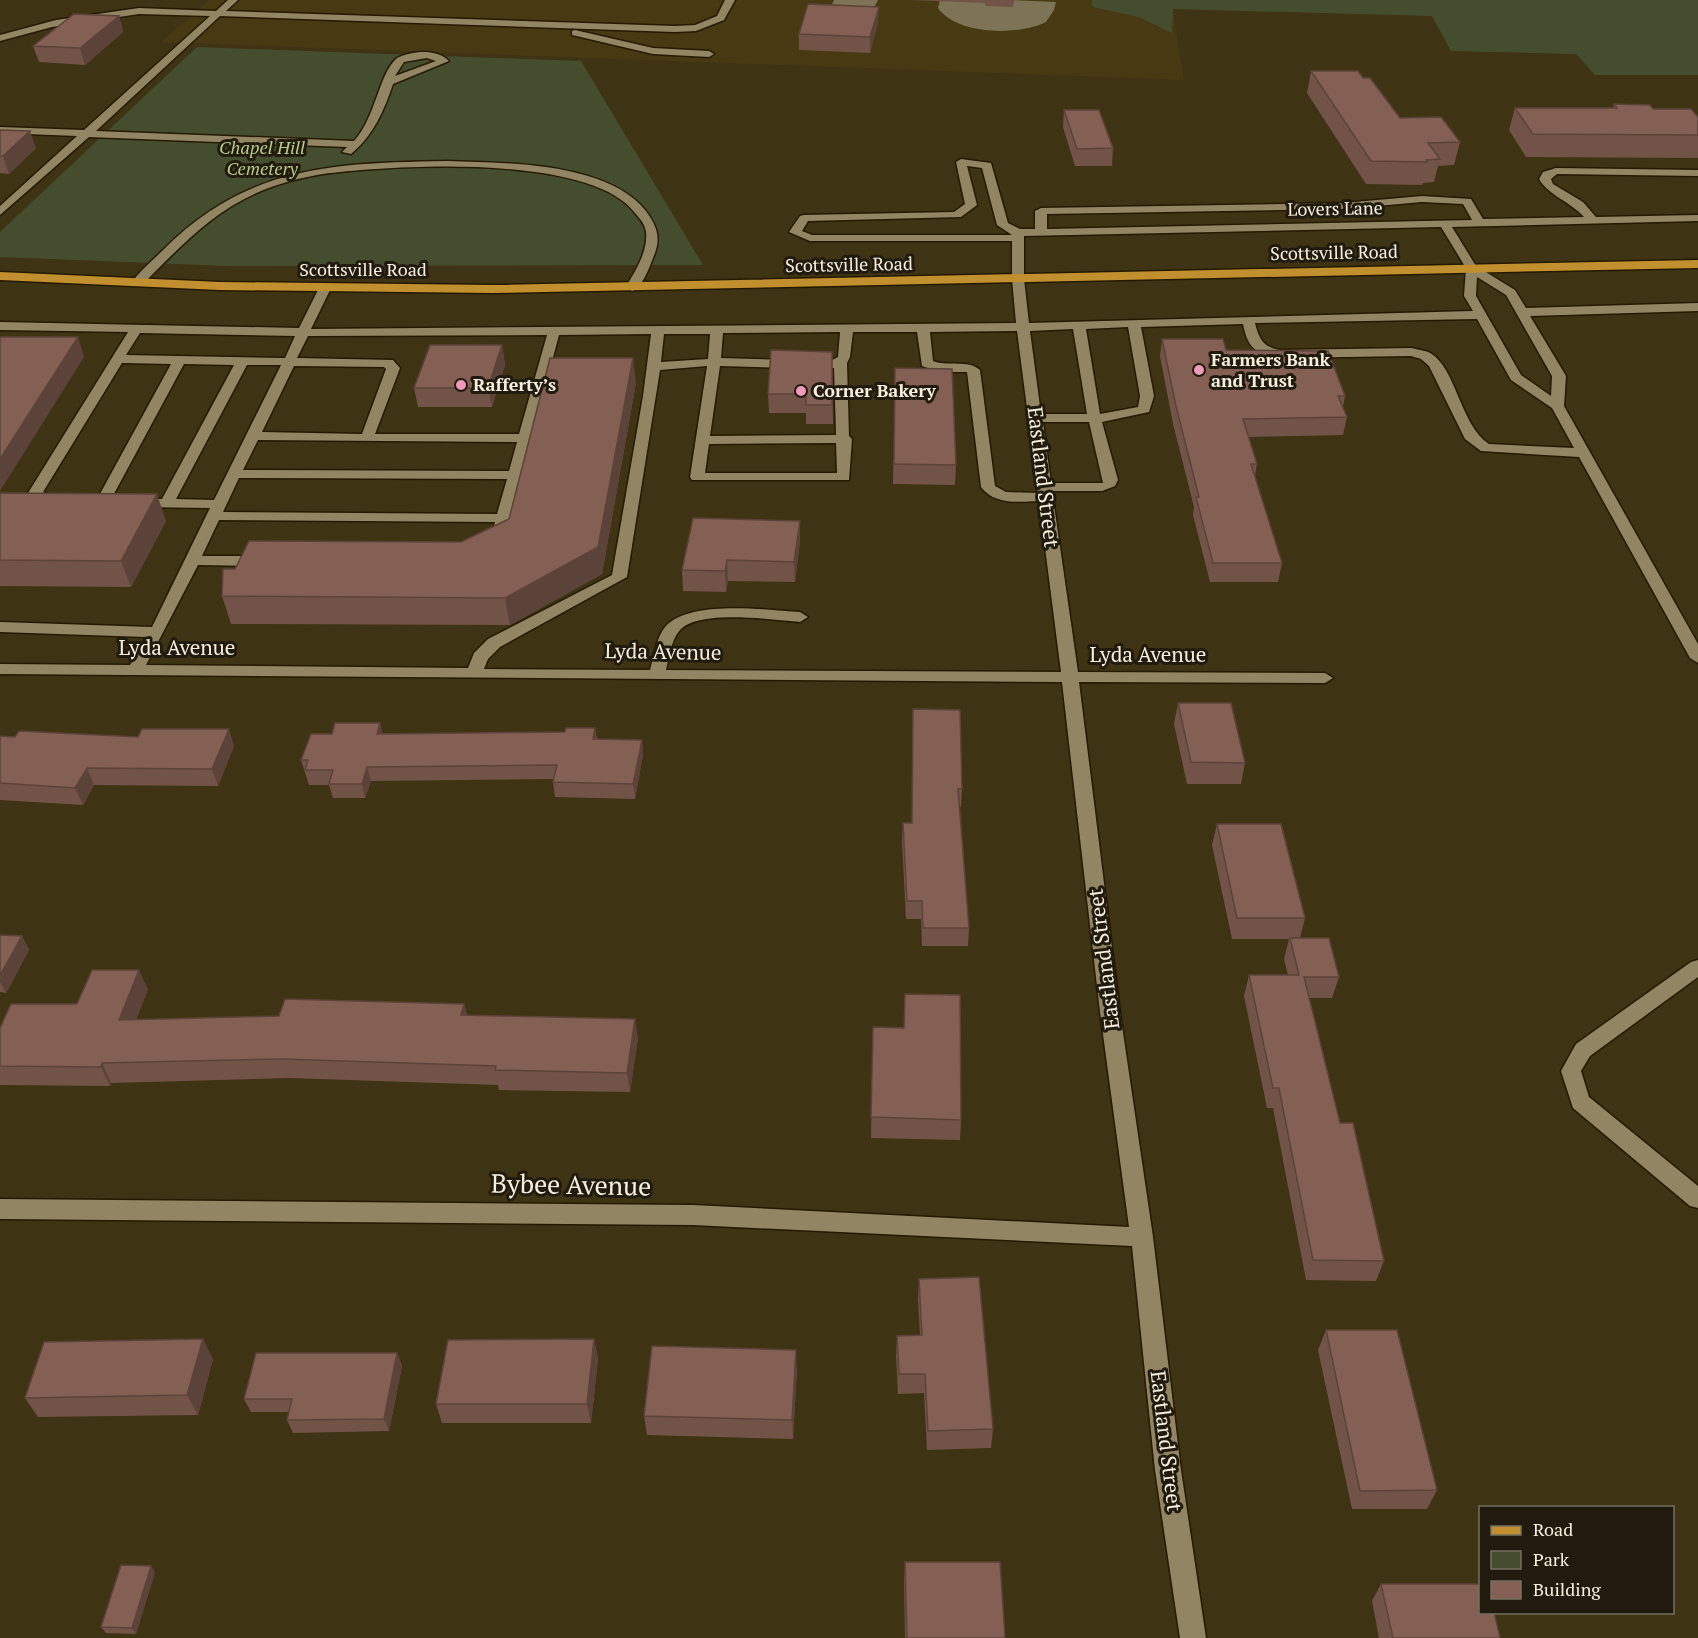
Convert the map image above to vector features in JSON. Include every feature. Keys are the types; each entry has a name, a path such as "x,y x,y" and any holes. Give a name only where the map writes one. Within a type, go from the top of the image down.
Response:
{"main road":[{"name":"Scottsville Road","path":"0,276 137,283 325,288 632,287 1698,264"}],"street":[{"path":"0,38 140,0"},
{"path":"0,212 233,0"},
{"path":"46,25 139,11 696,28 721,18 730,0"},
{"path":"550,25 632,48 709,54"},
{"path":"322,171 356,144 379,112 389,82 395,66 406,58 434,57 444,62 389,82"},
{"path":"0,130 356,144"},
{"name":"Lovers Lane","path":"1018,236 1003,225 987,165 961,162 971,205 957,215 804,218 795,232 810,238 1018,236 1698,219"},
{"path":"137,283 189,229 219,207 275,183 322,171 393,165 479,165 543,169 593,180 631,200 647,217 651,225 649,253 632,287"},
{"path":"1594,221 1579,204 1549,186 1545,179 1547,174 1556,171 1698,173"},
{"path":"0,199 14,199"},
{"path":"1041,234 1041,211 1343,206 1422,199 1467,201 1480,224"},
{"path":"1343,206 1353,227"},
{"path":"1445,225 1472,268 1511,293 1559,376 1557,406"},
{"path":"1018,236 1018,279"},
{"path":"1472,268 1470,296 1516,377 1557,406 1698,658"},
{"name":"Eastland Street","path":"1018,279 1070,677 1110,1012 1142,1237 1168,1470 1192,1638"},
{"path":"135,670 157,632 236,474 325,288"},
{"path":"1522,312 1698,307"},
{"path":"0,326 305,332 554,331 1023,327 1134,323 1184,326 1248,320 1482,315"},
{"path":"1248,320 1253,341 1260,348 1280,354 1392,351 1426,356 1435,364 1472,439 1486,448 1582,453"},
{"path":"1035,418 1132,415 1144,410 1147,396 1134,323"},
{"path":"923,328 927,363 939,368 973,370 988,487 991,493 1000,496 1108,486 1111,480 1094,417 1079,326"},
{"path":"717,329 697,477 844,477 840,363 844,357 847,328"},
{"path":"70,502 49,502 35,493 136,329"},
{"path":"475,672 480,657 494,643 619,577 658,330"},
{"path":"485,554 498,538 554,331"},
{"path":"117,359 388,363 393,368 367,438"},
{"path":"180,360 96,503 167,503 218,510 503,518"},
{"path":"167,503 243,360"},
{"path":"653,367 714,362 833,365 840,363"},
{"path":"254,435 525,438"},
{"path":"703,440 844,439"},
{"path":"236,474 515,475"},
{"path":"192,560 275,561"},
{"path":"657,674 671,629 682,619 705,614 800,616"},
{"path":"0,627 157,632"},
{"name":"Lyda Avenue","path":"0,669 1325,678"},
{"path":"1698,967 1583,1050 1571,1071 1580,1102 1698,1199"},
{"name":"Bybee Avenue","path":"0,1209 693,1215 1142,1237"}],"shaded area":[{"path":"209,0 1698,0 1698,75 1595,75 1576,54 1451,51 1432,16 1173,9 1184,80 161,42"}],"green space":[{"path":"1092,0 1698,0 1698,75 1595,75 1576,54 1451,51 1432,16 1173,9 1172,33 1139,17 1092,7"},
{"name":"Chapel Hill Cemetery","path":"197,47 581,61 703,265 226,266 0,257 0,232"}],"building":[{"path":"808,4 879,7 870,37 799,34"},
{"path":"74,14 119,16 80,48 33,46"},
{"path":"1311,71 1358,71 1363,78 1370,78 1400,118 1441,117 1460,142 1428,143 1440,159 1426,160 1427,162 1371,161"},
{"path":"1614,104 1650,105 1653,109 1691,109 1698,117 1698,135 1533,134 1515,108 1617,108"},
{"path":"1064,110 1099,110 1113,148 1077,149"},
{"path":"0,130 30,131 3,156 0,156"},
{"path":"0,337 78,337 0,459"},
{"path":"1162,339 1223,339 1226,350 1328,351 1345,396 1338,396 1347,417 1243,419 1257,464 1251,464 1282,563 1213,563 1196,497 1199,497"},
{"path":"430,345 502,345 488,388 414,388"},
{"path":"771,350 832,352 832,405 806,405 806,394 768,394"},
{"path":"550,358 633,358 598,547 505,598 222,596 223,569 235,569 249,541 461,542 509,519"},
{"path":"895,368 952,369 956,465 894,464"},
{"path":"0,493 157,494 121,561 0,560"},
{"path":"693,518 800,521 794,562 727,560 725,571 682,570"},
{"path":"1178,703 1231,703 1245,763 1191,762"},
{"path":"913,709 960,710 962,789 958,789 969,928 923,928 922,901 907,901 903,823 912,823"},
{"path":"335,723 380,723 377,734 565,732 566,728 595,728 593,739 642,740 633,784 553,782 557,765 367,767 362,784 329,784 333,770 305,770 308,760 301,760 311,734 332,734"},
{"path":"142,729 229,729 212,769 87,768 75,788 0,783 0,736 15,737 19,731 138,737"},
{"path":"1217,824 1281,824 1305,918 1237,918"},
{"path":"0,935 22,936 0,975"},
{"path":"1290,938 1329,938 1339,977 1304,977 1340,1123 1353,1123 1384,1261 1313,1260 1279,1088 1273,1088 1249,975 1299,975"},
{"path":"92,970 139,970 119,1020 279,1016 285,999 464,1004 461,1015 635,1019 627,1073 495,1070 496,1066 282,1059 102,1063 101,1067 0,1066 0,1028 11,1004 77,1004"},
{"path":"905,994 960,995 961,1120 871,1117 873,1027 904,1028"},
{"path":"979,1277 993,1429 928,1431 925,1374 899,1374 897,1336 922,1335 919,1279"},
{"path":"1326,1330 1397,1330 1437,1490 1360,1491"},
{"path":"203,1339 187,1395 25,1398 44,1342"},
{"path":"594,1339 587,1404 436,1404 448,1340"},
{"path":"652,1346 796,1350 792,1420 644,1416"},
{"path":"256,1353 397,1353 384,1419 287,1420 292,1399 244,1399"},
{"path":"905,1562 1000,1562 1005,1638 907,1638"},
{"path":"121,1565 151,1566 132,1628 101,1627"},
{"path":"1381,1584 1479,1584 1479,1614 1494,1614 1500,1638 1393,1638"}],"taxiway":[{"path":"846,21 856,0"},
{"path":"962,0 960,8 965,11 983,16 1005,18 1030,13 1034,0"}],"place":[{"name":"Farmers Bank and Trust","path":"1199,370"},
{"name":"Rafferty’s","path":"461,385"},
{"name":"Corner Bakery","path":"801,391"}]}
